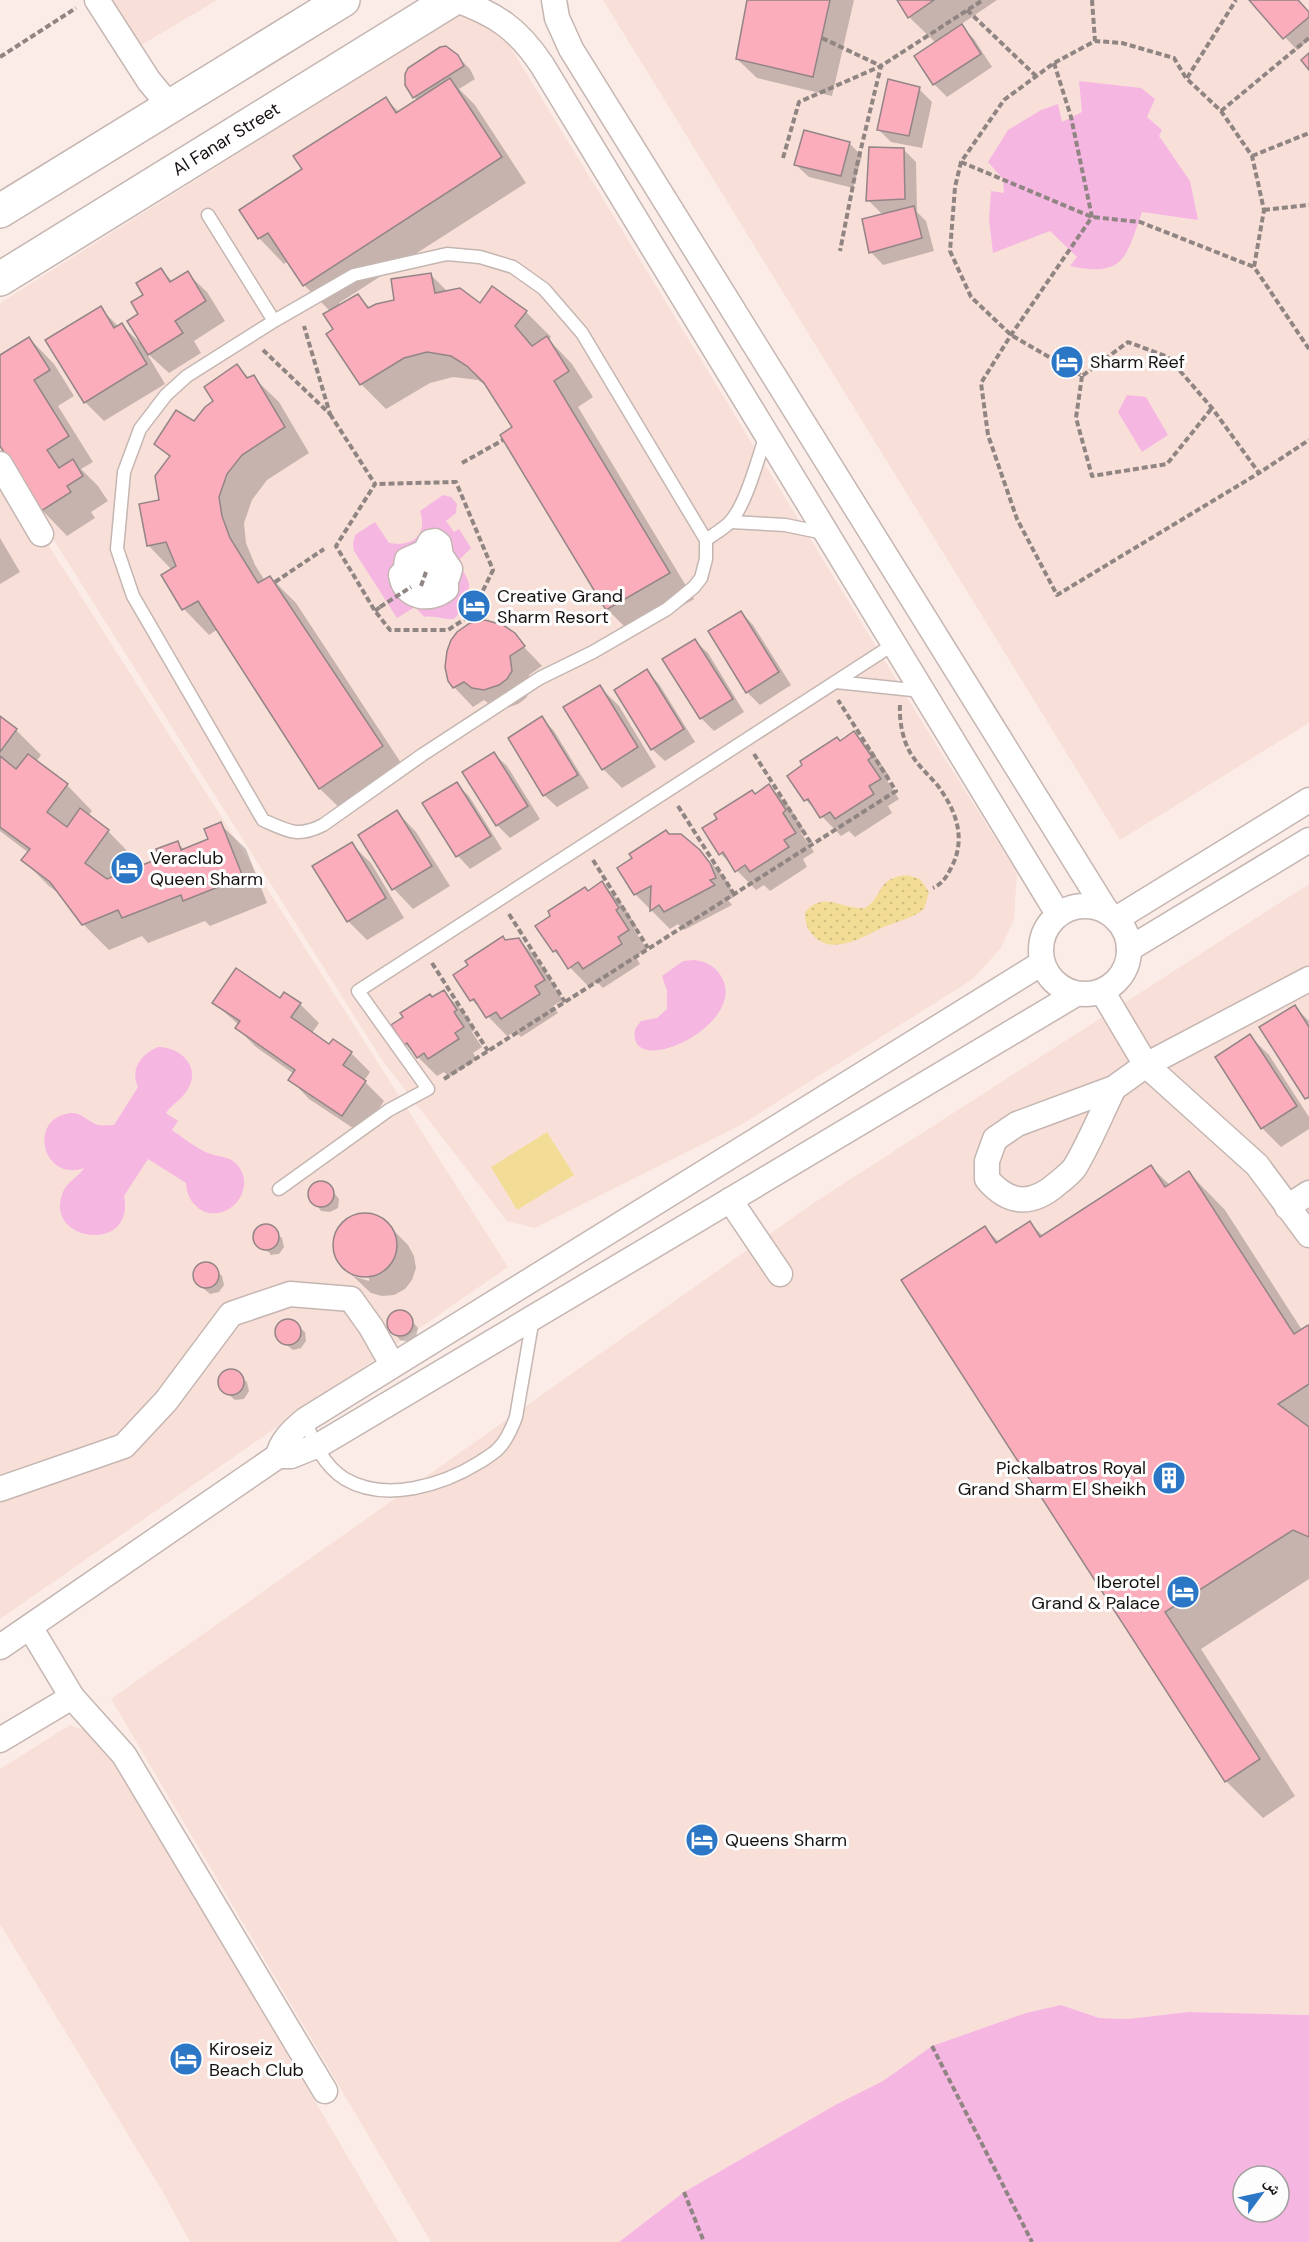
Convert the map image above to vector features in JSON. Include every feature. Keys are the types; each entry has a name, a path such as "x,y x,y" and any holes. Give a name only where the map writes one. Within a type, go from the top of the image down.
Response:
{"main road":[{"path":"0,211 169,105 344,0"},
{"name":"Al Fanar Street","path":"0,279 453,0"}],"street":[{"path":"453,0 498,18 530,47 894,644 911,690 1058,914"},
{"path":"554,0 560,26 571,49 1111,915 1123,928 1129,949 1125,969 1112,986 1092,994 1076,994 1061,988 1053,981 1042,963 1040,952 1045,931 1058,914 1070,908 1095,907 1111,915"},
{"path":"88,3 169,105"},
{"path":"0,464 41,534"},
{"path":"1111,915 1309,800"},
{"path":"1129,949 1309,840"},
{"path":"278,1456 286,1439 304,1420 1042,963"},
{"path":"1114,1088 1074,1169 1051,1189 1032,1199 1013,1199 998,1192 987,1179 987,1161 994,1139 1017,1124 1114,1088 1146,1065 1309,979"},
{"path":"1102,991 1146,1065 1257,1166 1309,1235"},
{"path":"0,1647 278,1456 291,1456 321,1444 1076,994"},
{"path":"1287,1207 1309,1193"},
{"path":"730,1200 780,1274"},
{"path":"0,1488 124,1446 166,1401 231,1314 290,1294 351,1299 371,1327 392,1364"},
{"path":"30,1627 72,1697 124,1755 325,2091"},
{"path":"0,1740 72,1697"}],"lane":[{"path":"208,215 274,321"},
{"path":"447,254 480,258 513,267 544,289 582,333 706,540 706,559 701,578 668,609 540,678 422,754 323,825 309,832 290,832 263,820 133,596 117,549 124,472 140,429 166,395 187,376 274,321 354,275 447,254"},
{"path":"706,540 730,522 753,474 766,433"},
{"path":"730,522 785,525 827,533"},
{"path":"279,1189 389,1110 428,1089 358,991 894,644"},
{"path":"832,684 911,690"},
{"path":"304,1420 315,1446 333,1470 345,1479 372,1489 419,1487 459,1475 497,1450 512,1428 516,1417 533,1318"}],"path":[{"path":"783,158 798,102 881,66 983,0"},
{"path":"1092,0 1095,41"},
{"path":"1186,78 1230,6 1236,0"},
{"path":"0,57 88,3"},
{"path":"967,10 1036,76"},
{"path":"822,38 881,66"},
{"path":"1221,111 1309,38"},
{"path":"1082,376 1011,335 971,297 950,251 954,187 962,162 1004,100 1054,63 1095,41 1122,43 1174,58 1186,78 1221,111 1252,156 1264,210 1254,267"},
{"path":"1054,63 1071,117 1092,217 981,383 988,435 1017,519 1057,595 1309,440"},
{"path":"840,250 857,165 881,66"},
{"path":"1252,156 1309,134"},
{"path":"962,162 1092,217 1140,222 1254,267 1309,349"},
{"path":"1264,210 1309,206"},
{"path":"250,338 330,414 298,308"},
{"path":"1212,408 1167,464 1092,476 1076,418 1082,376 1128,342 1168,357 1212,408 1258,473"},
{"path":"462,463 503,440"},
{"path":"275,582 324,549"},
{"path":"375,611 418,583"},
{"path":"428,1089 896,792 832,684"},
{"path":"911,690 899,714 910,752 923,772 937,785 952,807 960,834 955,860 946,877 933,888"},
{"path":"745,740 812,845"},
{"path":"668,790 734,894"},
{"path":"583,845 648,948"},
{"path":"499,899 565,1002"},
{"path":"423,949 488,1051"},
{"path":"932,2046 1032,2242"},
{"path":"684,2192 704,2242"}],"shaded area":[{"path":"113,0 217,0 140,46"},
{"name":"Sharm Reef","path":"603,0 1309,0 1309,723 1120,840"},
{"name":"Creative Grand Sharm Resort","path":"464,11 500,30 924,725 1017,873 1014,919 1001,948 973,979 741,1125 535,1228 507,1221 382,1060 0,455 0,303"},
{"path":"1079,81 1141,88 1155,99 1147,117 1162,130 1159,136 1190,181 1198,220 1142,212 1127,252 1113,266 1102,269 1070,266 1077,257 1050,231 993,253 989,219 991,191 1004,193 1003,179 988,162 1008,130 1041,110 1058,104 1062,122 1082,112"},
{"path":"1127,395 1146,397 1168,435 1142,452 1118,412"},
{"name":"Veraclub Queen Sharm","path":"0,469 508,1267 0,1619"},
{"path":"443,495 451,497 457,504 456,513 446,521 454,532 459,529 471,548 460,559 469,584 462,610 454,619 450,619 424,617 415,607 397,618 354,551 355,535 375,522 389,543 398,544 411,541 420,533 422,527 420,511"},
{"path":"907,875 920,879 929,892 924,909 917,914 838,945 820,941 808,929 805,912 819,902 834,902 865,908 871,904 890,880"},
{"name":"Queens Sharm","path":"1309,884 1309,2015 1188,2012 1128,2019 1099,2018 1061,2006 1026,2013 932,2046 883,2081 837,2104 684,2192 619,2242 431,2242 111,1699 815,1202"},
{"path":"694,960 716,969 721,976 726,994 719,1012 705,1028 686,1041 666,1049 649,1050 637,1044 635,1029 641,1021 657,1018 667,1009 667,991 662,976 683,961"},
{"path":"158,1047 167,1048 182,1055 191,1068 191,1083 186,1092 166,1113 178,1121 172,1130 202,1150 236,1163 243,1175 243,1192 233,1206 218,1213 209,1213 192,1202 186,1183 148,1159 124,1196 124,1215 117,1227 104,1234 90,1235 76,1231 65,1222 60,1209 65,1188 84,1168 70,1170 59,1167 51,1160 44,1139 47,1129 54,1120 70,1113 79,1114 97,1125 114,1125 138,1087 136,1068 142,1058"},
{"path":"547,1132 574,1175 517,1210 491,1167"},
{"name":"Kiroseiz Beach Club","path":"70,1725 100,1736 398,2242 190,2242 164,2194 0,1924 0,1769"},
{"path":"1061,2005 1099,2018 1128,2019 1188,2012 1309,2015 1309,2242 619,2242 684,2192 837,2104 883,2081 932,2046 1026,2013"}],"building":[{"path":"747,0 830,0 813,77 736,59"},
{"path":"897,0 934,0 908,18"},
{"path":"1249,0 1298,0 1309,12 1309,17 1283,39"},
{"path":"962,24 981,54 933,85 914,56"},
{"path":"446,46 458,55 464,66 413,98 405,85 405,74 408,68 440,47"},
{"path":"1309,53 1309,70 1301,60"},
{"path":"450,78 502,157 303,286 268,233 258,239 239,210 302,169 293,156 386,97 396,113"},
{"path":"888,79 920,87 909,136 877,130"},
{"path":"804,130 850,142 841,176 794,165"},
{"path":"869,147 904,148 905,199 866,201"},
{"path":"914,206 922,238 869,253 862,219"},
{"path":"161,268 170,282 188,271 206,301 175,321 183,333 148,355 127,321 138,314 131,302 143,295 136,283"},
{"path":"431,273 435,293 460,288 480,303 492,286 527,311 515,326 532,346 547,336 569,371 554,381 670,573 606,610 500,435 512,427 484,383 467,366 451,356 427,352 404,358 360,385 326,334 333,329 323,314 358,294 368,308 394,300 391,279"},
{"path":"101,306 114,328 122,323 147,364 84,403 45,340"},
{"path":"29,337 50,370 34,380 69,436 47,450 59,468 73,459 83,476 67,486 71,492 41,511 0,446 0,355"},
{"path":"237,364 247,378 254,375 285,427 242,455 227,474 219,497 222,516 230,538 258,583 270,576 383,746 319,789 198,601 182,610 161,575 176,566 166,542 147,546 139,504 159,500 155,476 170,456 154,444 176,410 194,421 213,401 204,387"},
{"path":"741,611 779,672 746,693 708,631"},
{"path":"485,620 503,625 515,633 525,646 510,656 512,671 499,685 484,690 472,688 464,682 453,688 448,681 445,667 451,640 457,632 470,623"},
{"path":"695,639 733,699 700,719 662,659"},
{"path":"647,669 684,729 651,750 614,690"},
{"path":"600,685 638,747 602,770 563,707"},
{"path":"0,716 17,729 0,752"},
{"path":"542,716 578,775 543,796 508,738"},
{"path":"854,731 872,757 868,760 881,779 869,786 874,794 835,819 830,812 820,818 808,799 804,801 787,776 802,765 800,761 837,737 840,741"},
{"path":"494,752 528,806 496,826 462,772"},
{"path":"28,754 68,784 47,812 67,827 80,808 109,830 85,863 107,879 160,858 156,849 178,841 181,850 208,839 204,829 221,822 243,877 183,901 181,895 122,918 118,910 82,925 50,882 21,860 30,849 0,827 0,756 16,769"},
{"path":"457,782 491,836 456,857 422,803"},
{"path":"769,784 786,810 783,813 796,833 784,840 789,847 750,872 745,865 735,872 723,852 719,855 702,828 717,819 714,814 752,790 755,794"},
{"path":"397,810 432,866 392,890 358,835"},
{"path":"666,830 669,834 681,834 700,850 710,863 716,878 710,880 715,885 664,912 659,905 650,911 651,886 634,895 617,868 632,858 629,854"},
{"path":"352,842 386,898 347,922 312,866"},
{"path":"602,881 619,908 616,910 629,930 618,937 622,944 583,969 578,962 568,969 556,950 553,952 535,926 550,916 548,911 585,887 588,891"},
{"path":"503,936 505,940 519,938 545,980 535,986 540,994 501,1019 496,1012 486,1018 474,999 470,1001 453,975 468,965 465,961"},
{"path":"236,968 280,998 284,992 301,1003 291,1017 329,1044 333,1039 352,1052 343,1065 366,1081 342,1116 288,1080 295,1070 235,1028 240,1021 212,1003"},
{"path":"444,990 457,1010 454,1012 464,1027 455,1033 459,1039 428,1059 424,1053 417,1058 407,1043 404,1045 391,1025 403,1017 400,1013 430,994 432,997"},
{"path":"1295,1005 1309,1027 1309,1097 1305,1099 1259,1027"},
{"path":"1250,1034 1297,1106 1261,1129 1215,1057"},
{"name":"Pickalbatros Royal Grand Sharm El Sheikh","path":"1151,1165 1165,1187 1189,1171 1294,1334 1308,1325 1309,1327 1309,1384 1278,1404 1309,1427 1309,1537 1293,1530 1165,1612 1260,1759 1225,1782 901,1280 985,1226 996,1243 1030,1221 1040,1237"},
{"path":"321,1181 330,1185 334,1194 330,1203 321,1207 312,1203 308,1194 312,1185"},
{"path":"365,1213 377,1215 388,1222 395,1233 397,1245 395,1257 388,1268 377,1275 365,1277 353,1275 342,1268 335,1257 333,1245 335,1233 342,1222 353,1215"},
{"path":"266,1224 275,1228 279,1237 275,1246 266,1250 257,1246 253,1237 257,1228"},
{"path":"206,1262 215,1266 219,1275 215,1284 206,1288 197,1284 193,1275 197,1266"},
{"path":"400,1310 409,1314 413,1323 409,1332 400,1336 391,1332 387,1323 391,1314"},
{"path":"288,1319 297,1323 301,1332 297,1341 288,1345 279,1341 275,1332 279,1323"},
{"path":"231,1369 240,1373 244,1382 240,1391 231,1395 222,1391 218,1382 222,1373"}],"place":[{"name":"Sharm Reef","path":"1067,362"},
{"name":"Creative Grand Sharm Resort","path":"474,606"},
{"name":"Veraclub Queen Sharm","path":"127,868"},
{"name":"Pickalbatros Royal Grand Sharm El Sheikh","path":"1169,1478"},
{"name":"Iberotel Grand & Palace","path":"1183,1592"},
{"name":"Queens Sharm","path":"702,1840"},
{"name":"Kiroseiz Beach Club","path":"186,2059"}]}
